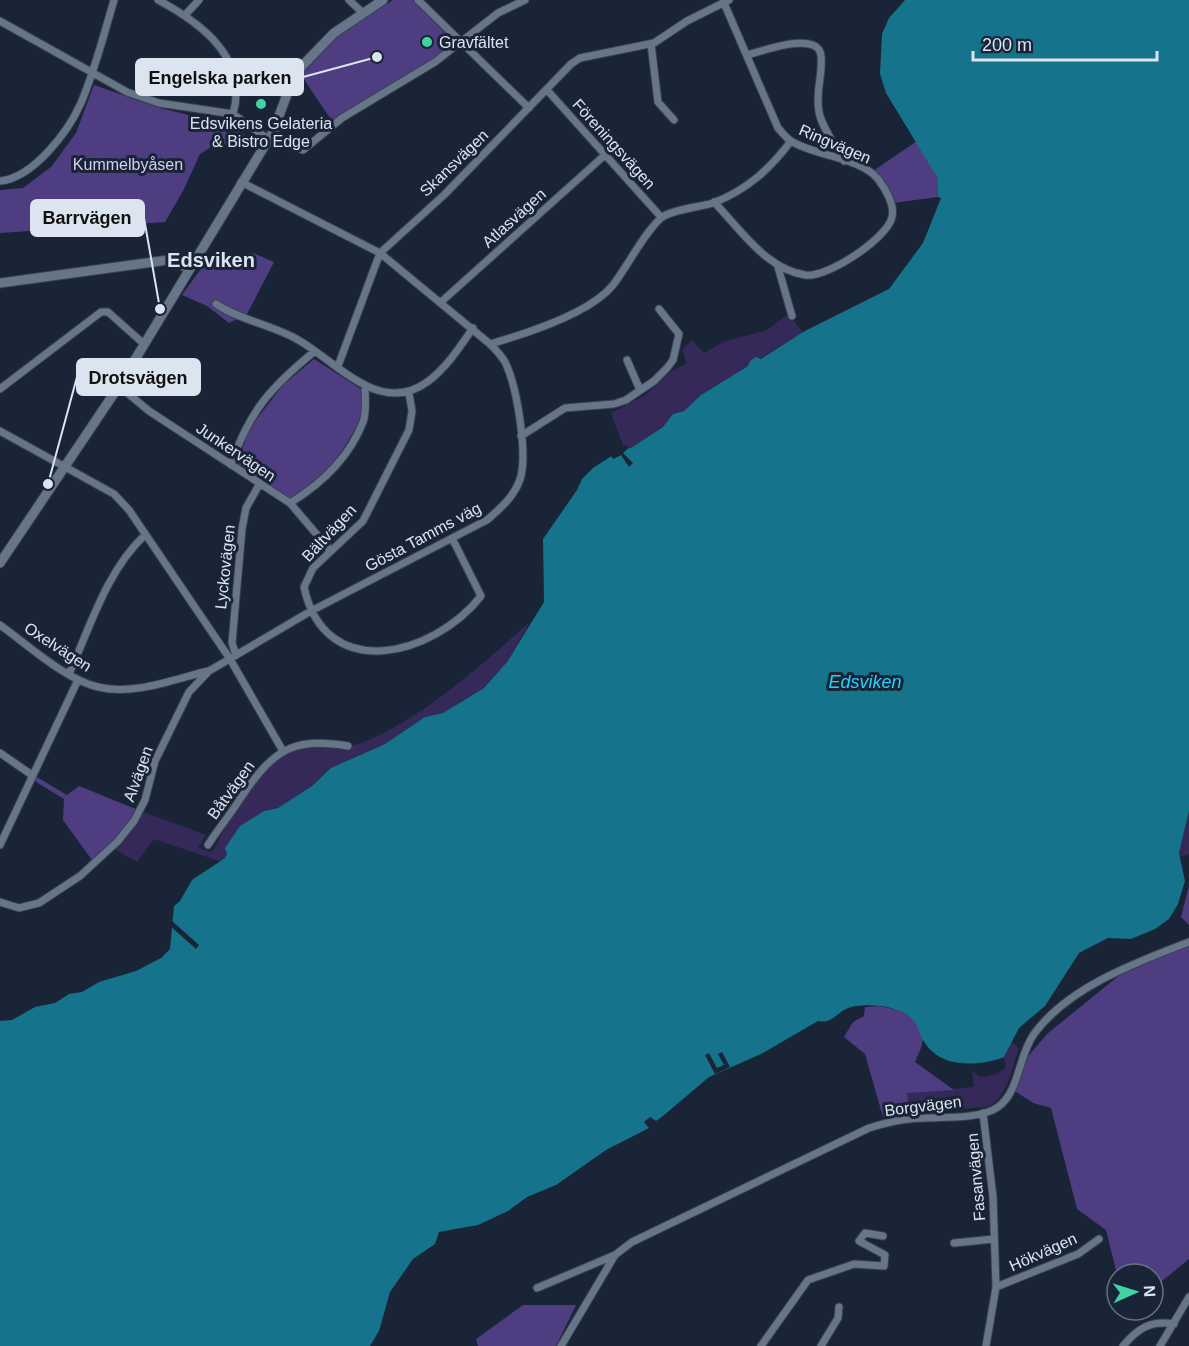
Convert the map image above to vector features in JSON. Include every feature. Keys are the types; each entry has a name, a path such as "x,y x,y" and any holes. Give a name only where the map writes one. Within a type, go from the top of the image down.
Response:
{"street":[{"path":"0,181 12,180 27,172 43,155 80,104 114,0"},
{"path":"158,0 186,14 208,32 223,49 233,72 237,98 233,114"},
{"path":"186,14 199,0"},
{"path":"349,0 363,13"},
{"path":"0,563 119,386 270,135 292,81 302,66 334,33 383,0"},
{"path":"418,0 529,108"},
{"path":"0,21 91,74 127,92 159,103 233,114 295,148 303,150 342,118 435,62 498,13 525,0"},
{"name":"Skansvägen","path":"338,366 381,254 444,195 580,58 651,44 687,21 727,1"},
{"name":"Ringvägen","path":"714,202 778,267 806,276 824,273 872,243 886,229 892,218 892,209 877,178 844,161 790,141 778,128 727,1"},
{"path":"747,55 799,43 814,45 819,49 821,56 817,100 819,115 844,161"},
{"path":"651,44 658,102 674,120"},
{"name":"Föreningsvägen","path":"547,90 662,217"},
{"path":"490,344 530,333 597,300 611,287 662,217 714,202 750,183 771,167 790,141"},
{"name":"Atlasvägen","path":"441,302 606,154"},
{"name":"Gösta Tamms väg","path":"230,659 311,611 453,540 487,520 516,488 522,465 521,436 511,379 504,361 490,344 381,254 241,182"},
{"path":"0,283 168,260 188,268"},
{"name":"Ringvägen","path":"778,267 792,316"},
{"path":"216,303 227,311 298,340 365,385 387,392 409,393 446,368 473,328"},
{"path":"521,436 565,408 614,404 640,390 667,368 673,360 679,334 659,309"},
{"path":"0,389 101,312 108,312 144,344"},
{"path":"231,465 242,431 261,402 284,376 315,351"},
{"path":"627,360 640,390"},
{"path":"290,503 316,488 340,462 364,421 365,385"},
{"name":"Junkervägen","path":"119,386 149,411 259,485 290,503 330,550"},
{"name":"Bältvägen","path":"409,393 412,411 404,445 363,521 313,568 304,586 311,611 325,630 348,647 359,651 402,649 455,624 481,597 453,540"},
{"path":"0,431 114,494 230,659 283,751"},
{"name":"Lyckovägen","path":"230,659 242,529 246,508 259,485"},
{"path":"69,674 114,576 133,546 145,535"},
{"name":"Oxelvägen","path":"0,626 78,680 98,687 130,688 209,671"},
{"name":"Alvägen","path":"0,902 19,908 39,903 80,876 118,841 134,821 145,800 154,760 189,692 209,671 230,659"},
{"path":"0,845 78,680"},
{"name":"Båtvägen","path":"208,846 256,773 283,751 309,743 348,746"},
{"path":"0,753 32,775"},
{"name":"Borgvägen","path":"537,1288 615,1255 632,1242 869,1128 907,1119 983,1113 997,1108 1007,1098 1025,1048 1044,1022 1061,1008 1126,966 1189,942"},
{"name":"Fasanvägen","path":"983,1113 993,1197 996,1287 986,1346"},
{"path":"761,1346 808,1280 854,1264 884,1266 885,1255 860,1241 866,1233 883,1236"},
{"name":"Fasanvägen","path":"954,1243 994,1239"},
{"name":"Hökvägen","path":"996,1287 1078,1254 1099,1239"},
{"name":"Borgvägen","path":"561,1346 615,1255"},
{"path":"1160,1346 1189,1297"},
{"path":"821,1346 838,1318 839,1307"},
{"path":"1123,1346 1140,1328 1146,1325 1161,1322 1174,1324"}],"shaded area":[{"path":"788,314 803,332 701,395 684,411 673,414 663,427 631,448 624,448 611,413 644,396 672,371 687,363 682,350 692,340 704,353 723,342 767,330"},
{"path":"530,622 507,662 484,688 443,713 425,717 385,744 331,768 312,786 278,808 264,811 241,826 225,859 219,861 154,839 137,862 109,846 138,810 206,835 198,848 211,852 251,789 284,755 303,747 354,745 387,731 410,718 452,688"},
{"path":"1189,811 1189,854 1181,857 1179,854"},
{"path":"1012,1042 1019,1048 1005,1090 994,1103 987,1107 909,1113 906,1093 974,1087 972,1071 981,1077 997,1074 1006,1067 1004,1057"}],"green space":[{"path":"393,0 413,0 456,43 427,65 332,121 301,75 343,31"},
{"name":"Kummelbyåsen","path":"94,85 160,108 237,127 250,141 226,145 219,142 200,154 183,191 165,222 0,233 0,190 23,188 51,167 76,133"},
{"path":"917,141 937,177 938,197 892,203 873,171"},
{"path":"253,253 274,262 247,314 229,323 207,306 182,295 208,259"},
{"path":"314,359 361,389 362,418 335,462 313,484 289,499 237,465 249,429 283,385"},
{"path":"35,776 67,795 79,786 138,810 109,846 92,860 63,820 64,799 33,780"},
{"path":"1189,886 1189,925 1181,917"},
{"path":"1189,946 1189,1259 1165,1279 1165,1262 1114,1262 1106,1230 1077,1209 1051,1108 1033,1103 1015,1091 1025,1060 1047,1034 1127,969"},
{"path":"879,1006 901,1011 918,1024 922,1030 923,1041 915,1062 954,1090 907,1093 909,1113 883,1117 865,1054 844,1037 853,1022 864,1016 865,1007"},
{"path":"523,1305 576,1305 556,1346 478,1346 476,1339"}],"water":[{"name":"Edsviken","path":"905,0 1189,0 1189,811 1179,853 1185,881 1178,904 1169,919 1155,929 1131,939 1108,938 1079,953 1045,1006 1019,1028 1004,1057 977,1063 948,1061 926,1045 914,1021 908,1016 887,1007 872,1005 850,1007 833,1018 823,1022 818,1021 761,1054 709,1077 656,1121 650,1117 644,1122 649,1128 606,1150 556,1185 527,1197 508,1211 478,1225 439,1232 435,1244 413,1259 390,1292 379,1331 370,1346 0,1346 0,1021 12,1020 35,1007 55,1003 69,994 82,992 99,982 136,971 161,958 170,949 174,906 180,901 192,880 225,858 227,854 225,848 240,826 264,811 278,808 312,786 331,768 385,744 425,717 443,713 484,688 507,662 544,602 543,539 577,490 582,479 593,468 624,448 631,448 663,427 673,414 684,411 701,395 748,366 750,361 756,357 761,359 803,332 889,289 923,243 941,198 938,197 937,177 886,93 880,74 882,34 889,18"}],"pier":[{"path":"626,445 629,448 623,453 633,463 629,467 621,455 613,459 611,456"},
{"path":"172,921 199,945 196,949 169,925"},
{"path":"722,1052 730,1067 715,1074 705,1055 709,1053 717,1068 724,1065 718,1054"}],"place":[{"name":"Gravfältet","path":"427,42"},
{"name":"Engelska parken","path":"377,57"},
{"name":"Edsvikens Gelateria & Bistro Edge","path":"261,104"},
{"name":"Barrvägen","path":"160,309"},
{"name":"Drotsvägen","path":"48,484"}],"district":[{"name":"Edsviken","path":"211,260"}]}
